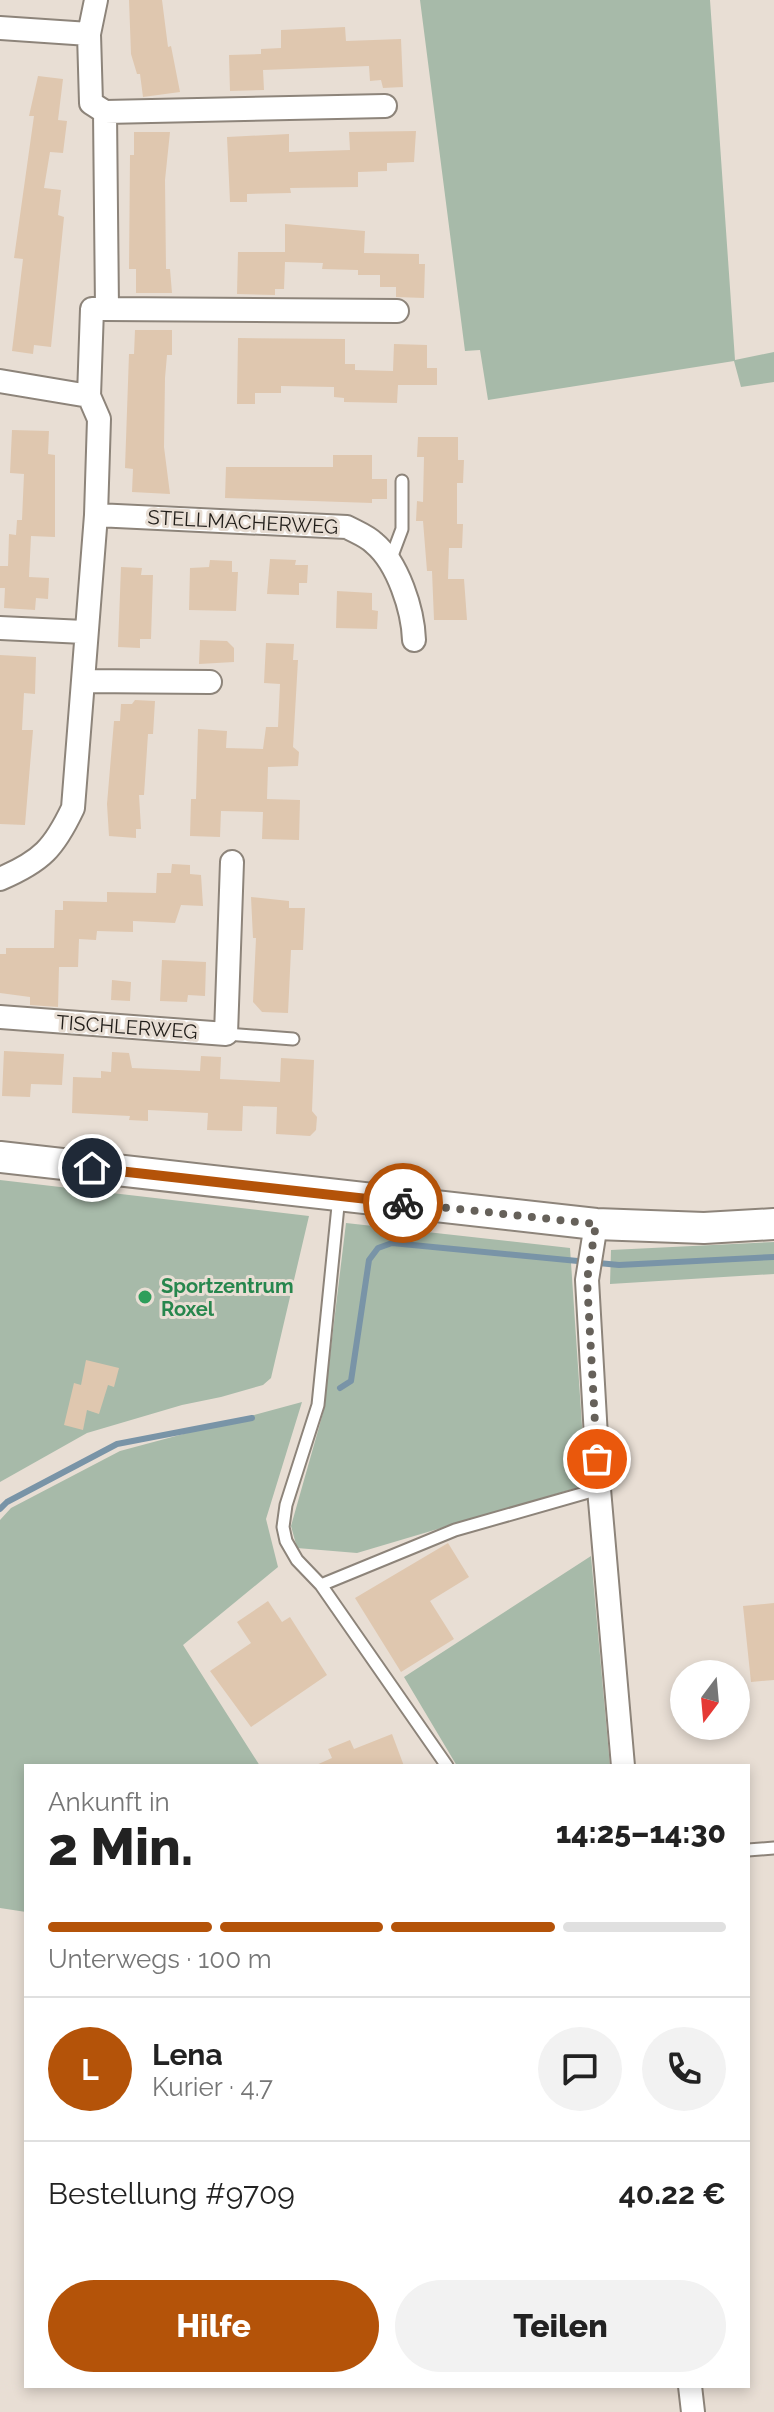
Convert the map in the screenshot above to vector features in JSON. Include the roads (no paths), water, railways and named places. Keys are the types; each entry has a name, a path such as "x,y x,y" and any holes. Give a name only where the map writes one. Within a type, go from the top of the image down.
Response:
{"main road":[{"path":"0,1157 596,1224 704,1228 774,1224"}],"street":[{"path":"96,0 89,34 91,103 105,112 385,106"},
{"path":"0,28 89,34"},
{"path":"105,112 107,309"},
{"path":"0,879 31,865 57,842 73,808 84,632 96,515 99,419 89,396 92,309 397,311"},
{"path":"0,381 89,396"},
{"name":"STELLMACHERWEG","path":"96,515 347,527 374,542 390,561 413,623 414,640"},
{"path":"0,628 84,632"},
{"path":"83,681 210,682"},
{"name":"TISCHLERWEG","path":"0,1017 226,1034 232,862"},
{"path":"596,1224 587,1280 599,1489 623,1764"},
{"path":"690,2388 693,2412"}],"lane":[{"path":"390,561 402,529 402,481"},
{"path":"226,1034 293,1039"},
{"path":"339,1196 318,1405 286,1505 283,1527 286,1541 297,1560 321,1585 446,1764"},
{"path":"321,1585 455,1530 599,1489"},
{"path":"750,1850 774,1848"}],"waterway":[{"path":"340,1388 351,1381 369,1260 378,1248 392,1243 619,1265 774,1257"},
{"path":"0,1509 7,1502 117,1444 252,1418"}],"place":[{"name":"Sportzentrum Roxel","path":"145,1297"}]}
